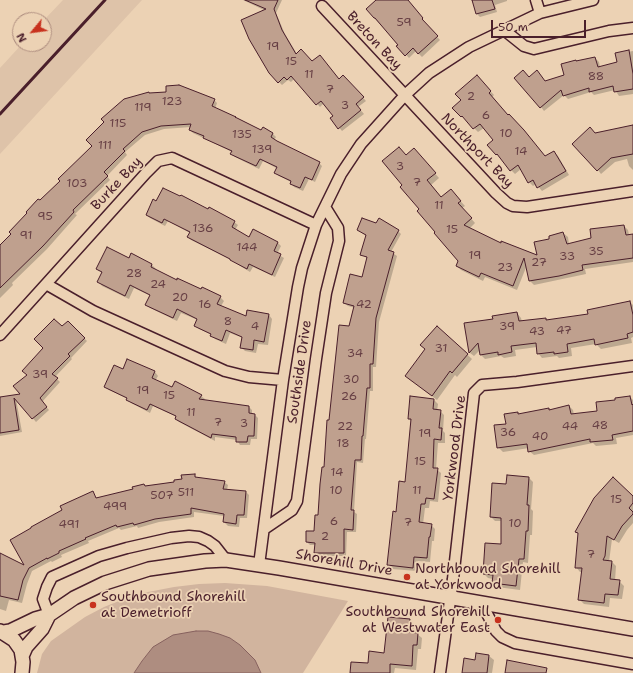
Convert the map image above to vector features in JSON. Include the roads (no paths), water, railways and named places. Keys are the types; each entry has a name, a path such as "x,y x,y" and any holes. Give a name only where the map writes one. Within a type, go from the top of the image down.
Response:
{"street":[{"path":"536,0 540,13"},
{"name":"Southside Drive","path":"259,564 298,286 302,268 316,225 341,174 361,144 404,95 429,73 469,47 540,13 592,0"},
{"name":"Breton Bay","path":"322,6 404,95"},
{"path":"504,30 524,46 534,49 609,31 633,28"},
{"name":"Northport Bay","path":"404,95 496,193 507,203 513,206 527,207 633,191"},
{"name":"Burke Bay","path":"0,335 158,161 172,158 316,225"},
{"name":"Southside Drive","path":"264,529 292,510 297,501 325,300 339,240 338,228 324,207"},
{"path":"46,284 93,311 225,371 248,377 284,380"},
{"name":"Yorkwood Drive","path":"440,673 474,392 482,385 517,382 633,366"},
{"path":"49,615 43,599 52,577 99,556 171,538 189,536 199,537 208,541 226,560"},
{"name":"Shorehill Drive","path":"2,632 10,631 35,619 49,615 74,598 105,583 149,569 205,561 226,560 259,564 633,629"},
{"path":"481,602 496,631 502,637 515,643 633,664"},
{"name":"Shorehill Drive","path":"22,656 26,647 42,629 49,615"},
{"name":"Shorehill Drive","path":"2,632 18,645 22,656"},
{"path":"22,656 22,673"}],"railway":[{"path":"0,114 105,0"}],"place":[{"name":"Northbound Shorehill at Yorkwood","path":"407,577"},
{"name":"Southbound Shorehill at Demetrioff","path":"93,605"},
{"name":"Southbound Shorehill at Westwater East","path":"498,620"}]}
